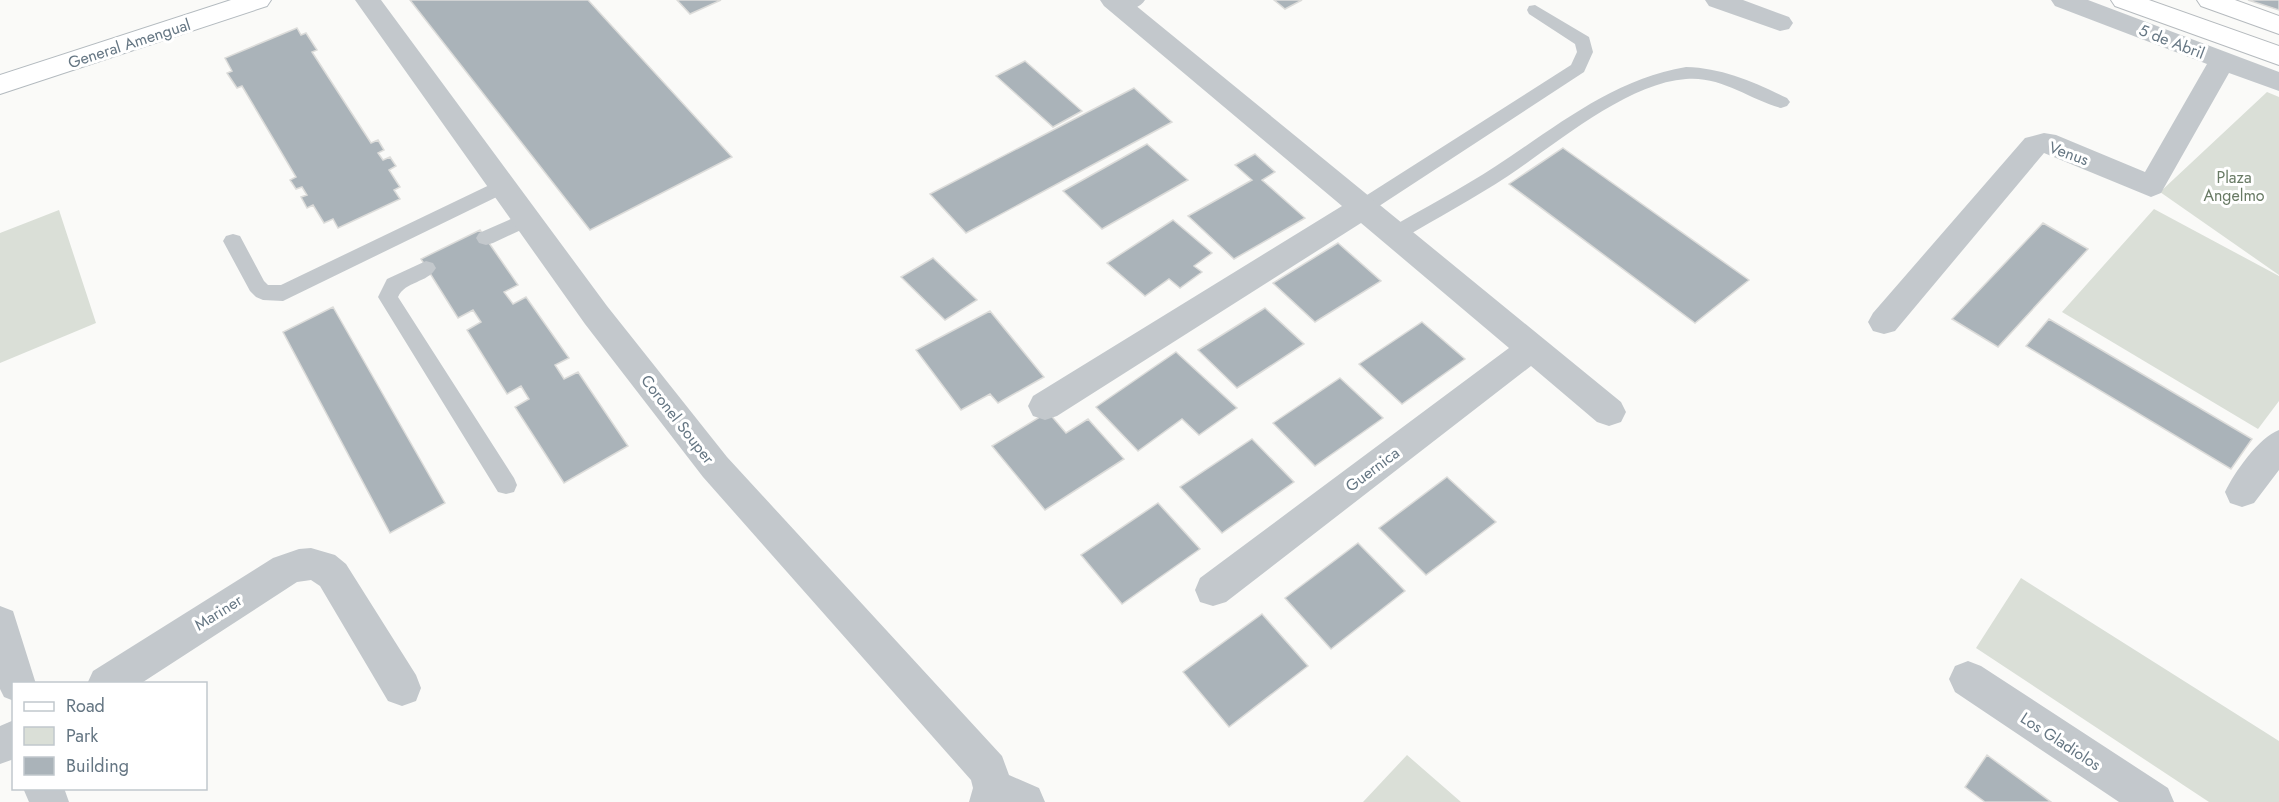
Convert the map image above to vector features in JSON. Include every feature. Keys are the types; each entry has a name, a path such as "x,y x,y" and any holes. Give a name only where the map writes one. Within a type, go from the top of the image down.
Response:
{"street":[{"name":"General Amengual","path":"0,85 258,0"},
{"name":"Coronel Souper","path":"368,0 596,315 715,467 988,770 1002,797"},
{"path":"1718,0 1780,23"},
{"name":"5 de Abril","path":"2064,0 2279,82"},
{"path":"2124,0 2279,56"},
{"path":"2211,0 2279,25"},
{"path":"1124,2 1363,207 1609,412"},
{"name":"Venus","path":"1884,322 2035,145 2044,143 2056,145 2151,186 2223,60"},
{"path":"1045,406 1363,207"},
{"name":"Guernica","path":"1213,590 1532,348"},
{"path":"2242,492 2279,444"},
{"name":"Mariner","path":"109,682 286,569 313,563 325,567 333,575 402,688"},
{"path":"0,622 16,682"},
{"name":"Los Gladiolos","path":"1968,679 2154,802"}],"lane":[{"path":"1363,207 1578,68 1585,52 1583,41 1534,10"},
{"path":"1395,234 1499,173 1620,94 1653,78 1686,73 1727,77 1781,102"},
{"path":"233,241 257,286 263,292 283,293 502,186"},
{"path":"486,238 526,219"},
{"path":"426,268 394,284 388,297 506,485"}],"green space":[{"name":"Plaza Angelmo","path":"2267,92 2279,97 2279,275 2160,192"},
{"path":"2154,209 2279,276 2279,401 2258,429 2062,312"},
{"path":"59,210 96,323 0,363 0,233"},
{"path":"2021,578 2279,741 2279,802 2209,802 1976,648"},
{"path":"1407,755 1461,802 1363,802"}],"building":[{"path":"410,0 588,0 732,157 590,230"},
{"path":"677,0 721,0 690,14"},
{"path":"1274,0 1302,0 1285,9"},
{"path":"2248,0 2279,0 2279,10"},
{"path":"297,28 301,35 306,33 317,50 312,52 371,143 378,140 384,150 378,153 383,160 390,157 396,166 389,170 400,187 394,190 400,199 338,228 333,219 324,223 313,205 307,208 301,197 307,195 302,187 296,189 290,180 296,177 242,86 237,88 227,73 232,71 225,58"},
{"path":"1025,61 1082,111 1053,127 996,76"},
{"path":"1134,88 1172,122 966,233 930,194"},
{"path":"1147,144 1188,180 1102,229 1063,191"},
{"path":"1563,148 1749,280 1695,323 1509,184"},
{"path":"1255,154 1275,172 1262,180 1305,218 1234,259 1188,216 1252,180 1235,165"},
{"path":"1173,220 1212,253 1194,266 1202,272 1180,288 1169,279 1145,296 1107,263"},
{"path":"2043,223 2088,249 1998,347 1952,319"},
{"path":"480,230 518,285 504,292 513,304 526,297 569,358 555,365 564,379 578,372 628,446 564,483 515,407 529,399 521,386 507,394 467,330 481,322 473,310 458,318 421,259"},
{"path":"1338,243 1381,281 1315,322 1273,283"},
{"path":"933,258 977,300 945,320 901,277"},
{"path":"333,307 445,503 390,533 283,332"},
{"path":"1265,308 1304,344 1237,388 1198,350"},
{"path":"990,311 1044,377 998,403 990,394 961,410 916,350"},
{"path":"2049,319 2252,439 2231,469 2026,346"},
{"path":"1422,322 1465,359 1402,404 1359,364"},
{"path":"1176,352 1237,408 1199,435 1182,419 1138,451 1096,407"},
{"path":"1340,378 1383,418 1315,466 1273,423"},
{"path":"1048,412 1066,433 1088,419 1124,459 1045,510 992,446"},
{"path":"1252,439 1294,482 1222,533 1180,487"},
{"path":"1447,477 1496,522 1426,575 1379,528"},
{"path":"1158,503 1200,549 1122,604 1081,555"},
{"path":"1358,543 1405,591 1331,649 1285,598"},
{"path":"1262,614 1308,666 1229,727 1183,672"},
{"path":"1987,755 2051,802 1985,802 1965,787"}]}
